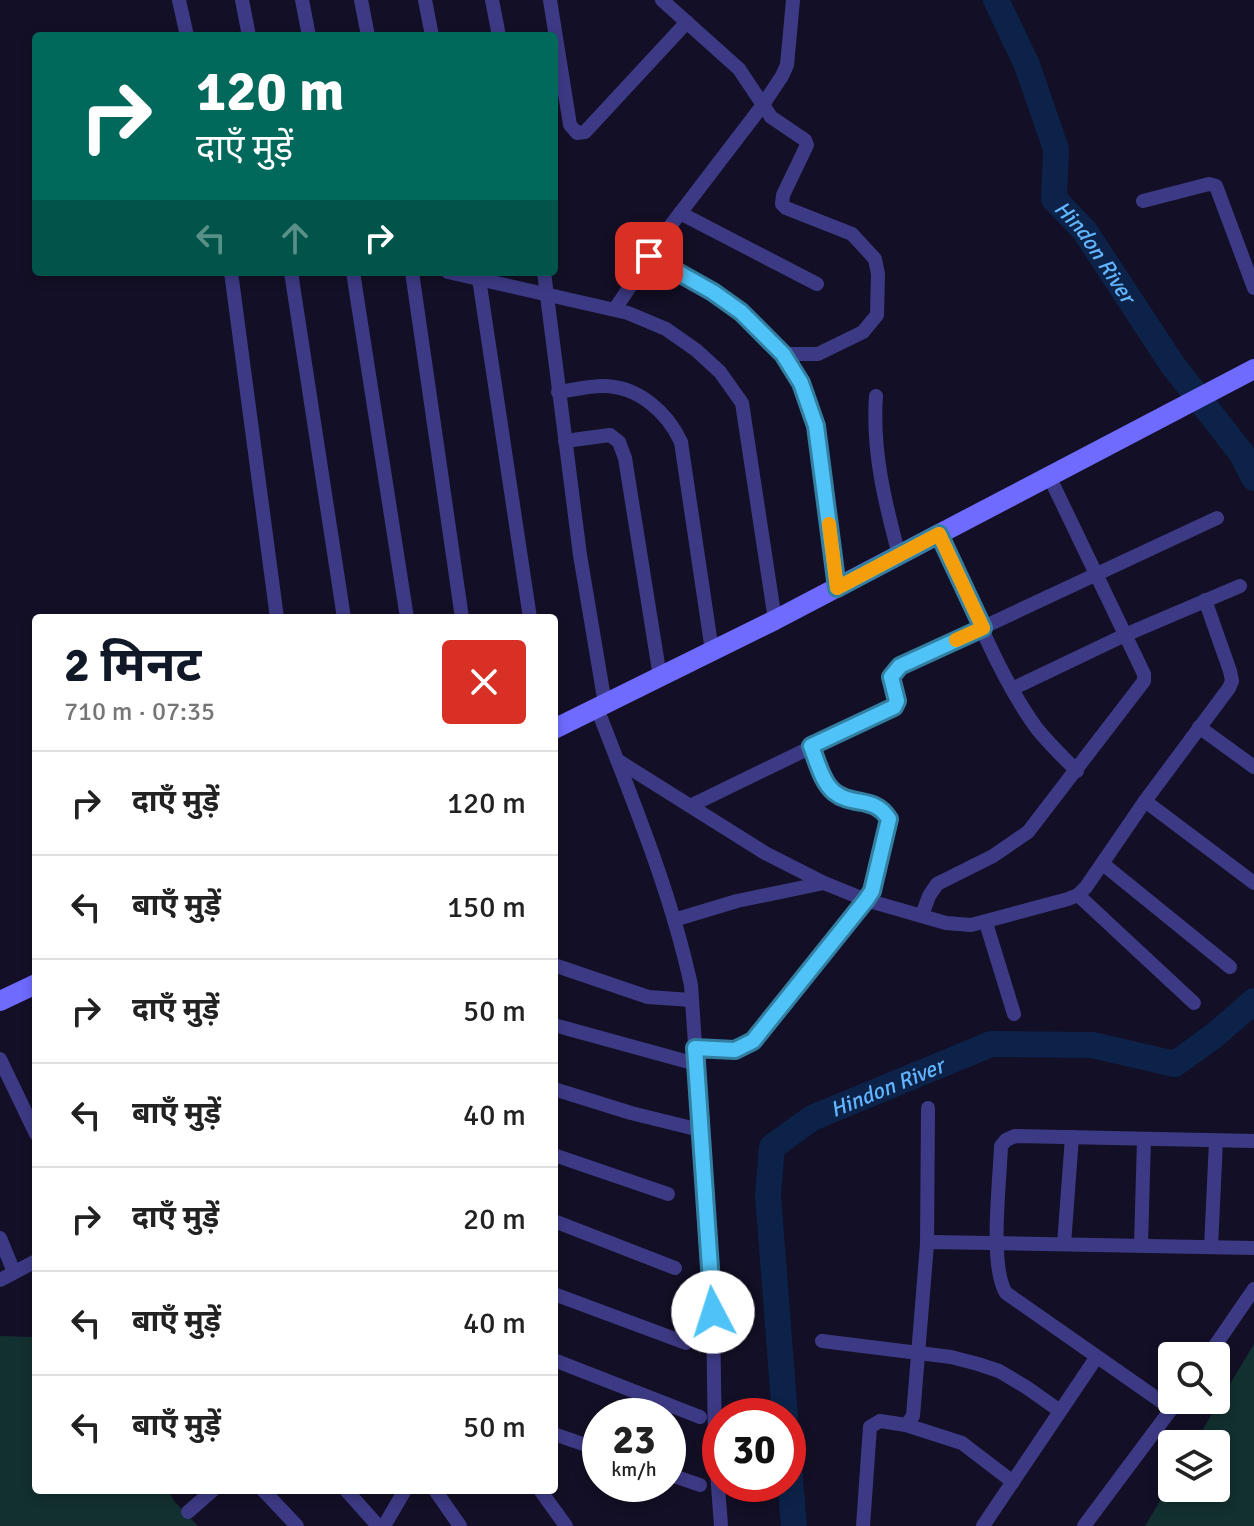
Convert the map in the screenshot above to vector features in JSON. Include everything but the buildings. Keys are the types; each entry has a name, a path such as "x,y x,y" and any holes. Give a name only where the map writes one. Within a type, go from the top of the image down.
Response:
{"street":[{"path":"179,0 186,32"},
{"path":"242,0 248,32"},
{"path":"302,0 308,32"},
{"path":"361,0 367,32"},
{"path":"425,0 431,32"},
{"path":"492,0 498,32"},
{"path":"550,0 555,32"},
{"path":"662,0 739,69 771,117 802,136 807,145 783,195 782,204 852,234 875,259 878,274 877,315 863,332 818,354 783,354"},
{"path":"615,309 680,213 762,106 787,65 793,0"},
{"path":"558,50 570,125 577,133 585,132 687,22"},
{"path":"1143,201 1209,184 1216,186 1254,288"},
{"path":"680,213 817,284"},
{"path":"649,256 732,305 783,354 801,383 816,426 837,588"},
{"path":"232,276 276,614"},
{"path":"292,276 343,614"},
{"path":"354,276 406,614"},
{"path":"413,276 461,614"},
{"path":"529,614 478,276 615,309 666,329 720,372 742,403 775,620"},
{"path":"545,276 601,706 674,920 691,985 713,1312 715,1445 721,1526"},
{"path":"558,727 775,620 1251,370"},
{"path":"558,392 604,386 619,389 660,409 673,425 681,442 712,651"},
{"path":"876,396 878,470 899,555"},
{"path":"565,441 610,435 619,442 625,458 660,677"},
{"path":"922,915 937,884 993,856 1028,832 1144,681 1144,674 1049,476"},
{"path":"690,806 894,707 897,701 891,677 900,666 1217,518"},
{"path":"939,534 1012,689 1037,729 1077,771"},
{"path":"1012,689 1125,635 1240,586"},
{"path":"617,760 765,853 824,883 866,900 946,923 986,923 1078,895 1229,688 1232,681 1205,600"},
{"path":"1199,727 1254,767"},
{"path":"695,1048 735,1050 753,1041 872,891 889,819 876,805 842,797 833,791 811,746"},
{"path":"1145,801 1254,883"},
{"path":"1103,864 1230,967"},
{"path":"674,920 737,901 824,883"},
{"path":"1078,895 1194,1003"},
{"path":"986,923 1014,1014"},
{"path":"558,966 648,997 691,1000"},
{"path":"0,1001 32,986"},
{"path":"558,1026 696,1064"},
{"path":"0,1059 32,1126"},
{"path":"558,1090 700,1130"},
{"path":"906,1425 913,1416 927,1244 928,1108"},
{"path":"1158,1394 1096,1358 1006,1293 1001,1285 997,1244 1001,1146 1015,1136 1254,1141"},
{"path":"1064,1244 1072,1137"},
{"path":"1141,1245 1144,1139"},
{"path":"1211,1247 1216,1141"},
{"path":"558,1156 668,1194"},
{"path":"558,1223 675,1268"},
{"path":"0,1238 14,1272"},
{"path":"927,1244 1254,1248"},
{"path":"0,1280 32,1263"},
{"path":"1218,1342 1254,1289"},
{"path":"558,1295 686,1343"},
{"path":"822,1341 951,1357 999,1371 1060,1411"},
{"path":"983,1526 1096,1358"},
{"path":"558,1362 700,1417"},
{"path":"1084,1526 1168,1414"},
{"path":"863,1526 870,1427 880,1421 906,1425 962,1443 1013,1482"},
{"path":"558,1435 582,1444"},
{"path":"686,1480 700,1485"},
{"path":"188,1512 208,1494"},
{"path":"267,1494 297,1526"},
{"path":"350,1494 381,1526 402,1494"},
{"path":"438,1494 460,1526"},
{"path":"543,1494 566,1526"}],"green space":[{"path":"0,1336 32,1337 32,1494 170,1494 198,1526 0,1526"},
{"path":"1254,1344 1254,1526 1145,1526 1159,1502 1230,1502 1230,1430 1202,1430 1212,1414 1230,1414 1230,1384"}],"waterway":[{"name":"Hindon River","path":"996,0 1027,65 1056,149 1054,199 1084,230 1172,364 1242,454 1254,478"},
{"name":"Hindon River","path":"784,1398 768,1195 772,1147 812,1118 991,1044 1092,1045 1175,1064 1254,1001"},
{"name":"Hindon River","path":"792,1502 794,1526"}],"slow traffic":[{"path":"829,524 837,588 939,534 983,628 956,640"}],"route":[{"path":"649,256 713,292 741,312 783,354 801,383 816,426 837,588 939,534 983,628 900,666 891,677 897,701 894,707 811,746 833,791 842,797 876,805 884,810 889,819 872,891 753,1041 735,1050 695,1048 713,1312"}]}
